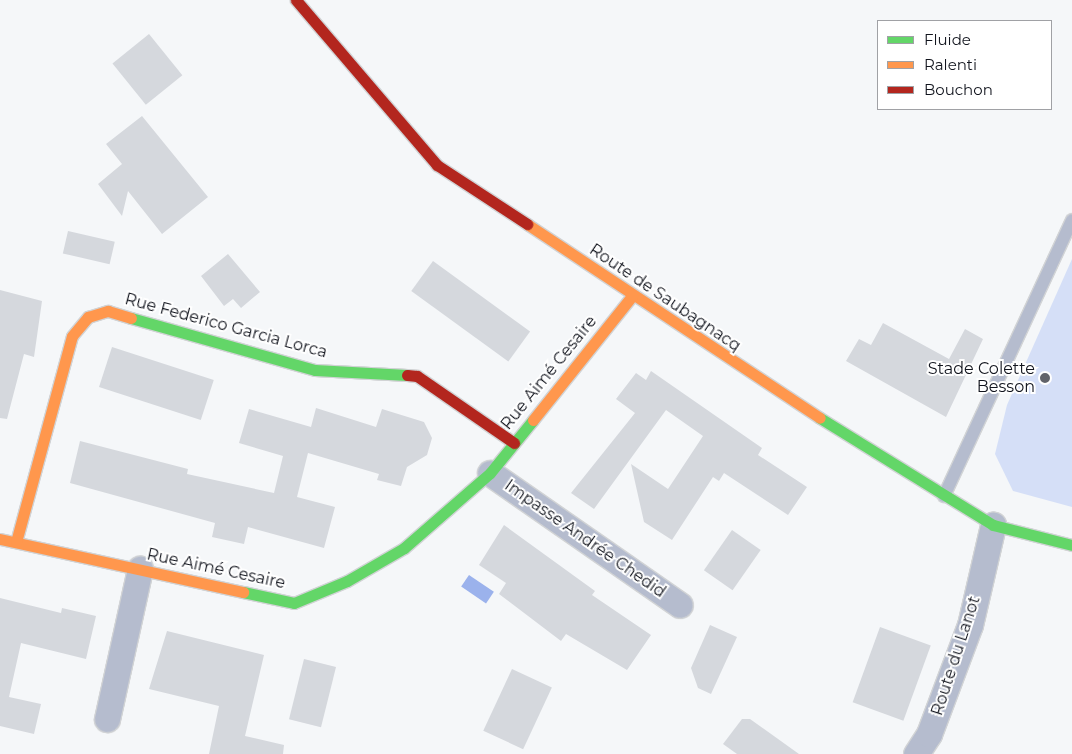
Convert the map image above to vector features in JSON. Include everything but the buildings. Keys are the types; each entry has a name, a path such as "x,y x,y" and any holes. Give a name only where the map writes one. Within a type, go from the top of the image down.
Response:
{"street":[{"name":"Route de Saubagnacq","path":"296,0 437,166 850,441 993,525 1072,546"},
{"name":"Rue Aimé Cesaire","path":"0,539 294,602 347,581 404,548 490,473 632,296"},
{"name":"Rue Federico Garcia Lorca","path":"16,542 72,336 88,317 108,311 315,370 417,376 514,443"},
{"name":"Impasse Andrée Chedid","path":"490,473 680,605"},
{"name":"Route du Lanot","path":"916,754 929,734 970,625 993,525"},
{"path":"107,719 140,569"}],"lane":[{"path":"944,496 1072,220"}],"shaded area":[{"name":"Stade Colette Besson","path":"1072,259 1072,507 1013,491 995,454 1007,405"}],"water":[{"path":"469,575 494,592 486,603 461,587"}],"traffic: fast":[{"path":"131,318 315,370 407,375"},
{"path":"820,418 993,525 1072,545"},
{"path":"243,592 294,603 347,581 404,548 490,473 533,420"}],"traffic: slow":[{"path":"527,224 820,418"},
{"path":"533,420 632,296"},
{"path":"16,542 72,336 88,317 108,311 131,318"},
{"path":"0,539 243,592"}],"traffic: jam":[{"path":"296,0 437,165 527,224"},
{"path":"407,375 417,376 514,443"}],"place":[{"name":"Stade Colette Besson","path":"1045,378"}]}
